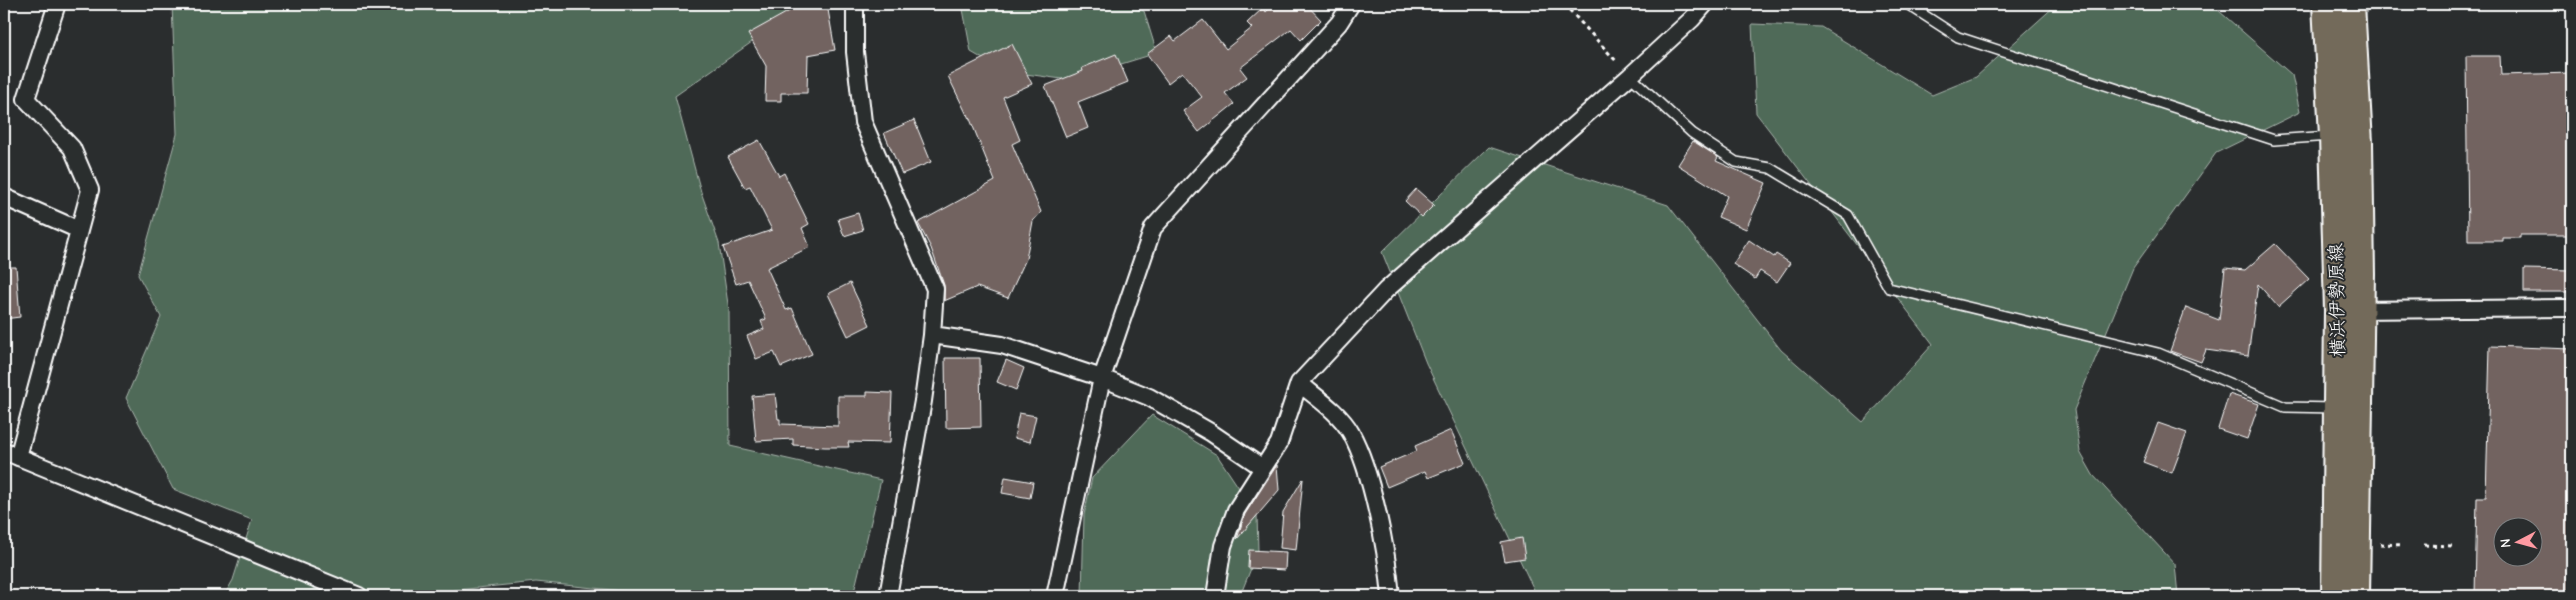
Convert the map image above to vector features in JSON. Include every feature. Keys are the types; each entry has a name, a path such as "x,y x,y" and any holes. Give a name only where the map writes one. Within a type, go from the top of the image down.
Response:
{"main road":[{"name":"横浜伊勢原線","path":"2326,4 2333,136 2349,310 2356,596"},
{"name":"横浜伊勢原線","path":"2336,596 2338,408 2349,310 2359,143 2351,4"}],"street":[{"path":"58,4 26,99 72,148 90,190 11,454 359,596"},
{"path":"855,4 855,52 863,122 935,289 932,335 888,596"},
{"path":"1055,596 1102,378 1153,228 1339,23 1351,4"},
{"path":"1215,596 1223,546 1236,510 1279,443 1299,383 1386,290 1630,76 1705,4"},
{"path":"4,197 79,230"},
{"path":"2349,310 2572,308"},
{"path":"932,335 1002,345 1102,378 1149,397 1210,432 1263,468"},
{"path":"1299,383 1327,406 1350,432 1366,468 1386,560 1391,596"}],"lane":[{"path":"1907,4 1958,37 2274,140 2333,136"},
{"path":"1630,76 1692,133 1736,162 1770,168 1848,215 1889,288 2158,353 2285,407 2338,408"}],"path":[{"path":"1564,4 1630,76"},
{"path":"2379,544 2404,545"},
{"path":"2424,545 2455,546"}],"green space":[{"path":"172,4 806,4 675,96 701,192 719,243 729,311 730,446 881,480 853,596 670,596 536,582 398,596 224,596 233,580 252,520 173,489 126,398 161,317 138,275 177,134"},
{"path":"962,4 1125,4 1144,11 1157,53 1069,80 1004,71 971,52"},
{"path":"2057,4 2211,4 2292,75 2300,112 2216,153 2133,268 2074,410 2080,452 2093,475 2175,564 2178,596 1537,596 1426,363 1382,252 1489,147 1668,205 1781,350 1863,422 1933,344 1756,113 1752,24 1821,27 1932,95 1976,77"},
{"path":"1152,415 1217,455 1257,515 1258,551 1240,596 1082,596 1084,515 1092,478"}],"building":[{"path":"827,4 835,50 808,55 807,93 781,93 781,101 765,101 766,66 748,34 795,8"},
{"path":"1274,4 1306,4 1321,20 1301,40 1291,29 1240,68 1247,77 1225,93 1234,104 1199,132 1183,111 1202,97 1182,72 1168,83 1147,54 1171,36 1175,41 1203,20 1226,49 1252,28 1247,23 1263,8 1266,12"},
{"path":"1012,44 1032,84 1003,97 1020,140 1012,144 1041,212 1033,221 1026,259 1008,298 977,287 944,301 944,285 931,248 918,223 995,181 968,114 948,76"},
{"path":"1116,54 1128,82 1078,102 1088,128 1066,137 1045,86 1083,71 1082,68"},
{"path":"2466,56 2500,56 2501,75 2572,73 2572,235 2520,235 2520,238 2503,238 2503,241 2468,241"},
{"path":"914,120 931,162 902,174 884,133"},
{"path":"759,140 779,176 784,173 809,224 802,228 810,247 767,268 786,310 792,308 812,354 781,367 774,352 756,359 747,336 764,329 761,321 766,319 748,280 736,284 723,247 772,230 750,186 745,188 728,157"},
{"path":"1693,141 1718,157 1716,161 1766,183 1746,229 1718,217 1727,196 1678,165"},
{"path":"1416,189 1434,205 1422,217 1405,201"},
{"path":"858,213 863,230 844,236 838,219"},
{"path":"1749,240 1774,257 1776,254 1790,263 1777,282 1760,271 1755,279 1733,264"},
{"path":"2275,244 2309,279 2278,307 2258,284 2248,356 2206,350 2201,362 2170,351 2186,307 2219,320 2225,268 2245,270"},
{"path":"4,267 16,267 20,317 4,319"},
{"path":"2524,269 2572,270 2572,292 2524,292"},
{"path":"850,283 870,325 848,336 828,294"},
{"path":"2490,346 2572,349 2572,596 2475,596 2477,497 2486,497"},
{"path":"945,358 980,358 981,427 946,428"},
{"path":"1006,360 1024,368 1016,390 997,382"},
{"path":"867,392 892,393 890,443 848,442 849,447 825,447 793,445 793,439 756,441 752,396 775,394 780,424 838,426 838,396 867,396"},
{"path":"2229,394 2259,404 2247,439 2218,429"},
{"path":"1019,413 1036,416 1030,442 1014,438"},
{"path":"2158,423 2187,433 2172,473 2143,462"},
{"path":"1451,430 1465,463 1428,478 1425,471 1387,487 1379,467 1417,451 1415,446"},
{"path":"1277,465 1279,490 1237,539 1245,514"},
{"path":"1005,477 1033,482 1030,498 1002,493"},
{"path":"1303,479 1296,550 1280,548 1283,512"},
{"path":"1522,538 1525,558 1505,561 1501,542"},
{"path":"1249,550 1286,552 1285,570 1248,568"}]}
